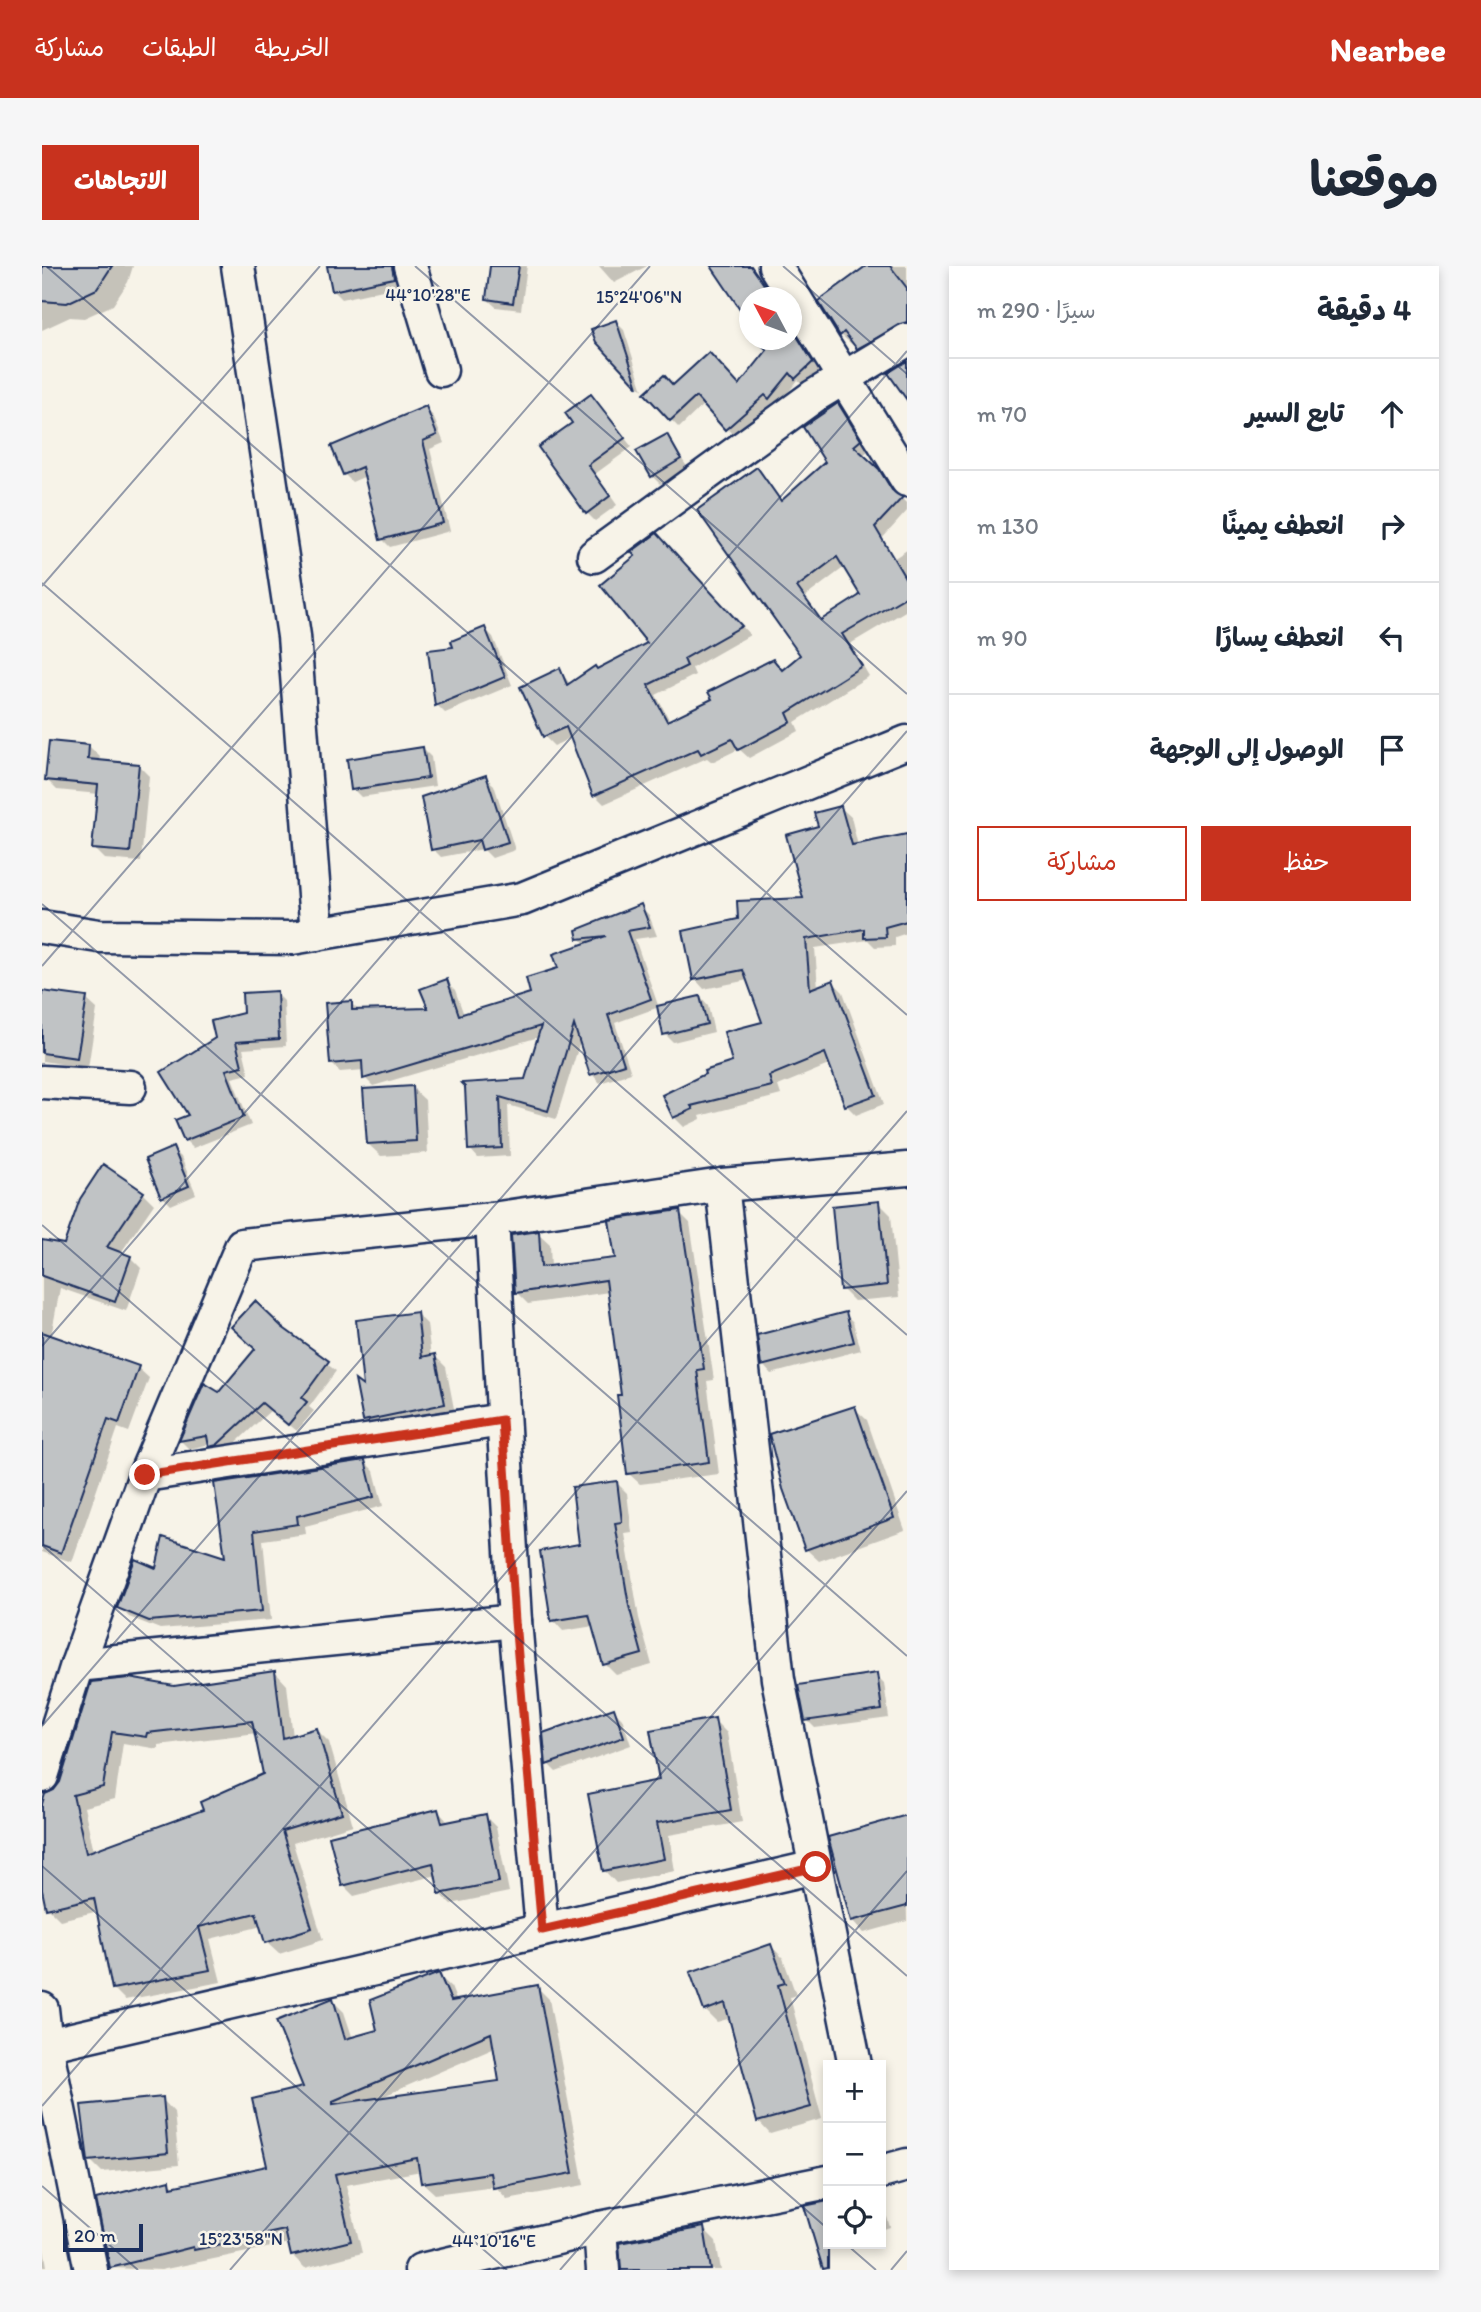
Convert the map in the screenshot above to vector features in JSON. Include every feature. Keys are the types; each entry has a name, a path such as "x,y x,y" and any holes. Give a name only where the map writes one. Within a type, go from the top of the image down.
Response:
{"street":[{"path":"238,266 294,636 317,934"},
{"path":"410,266 441,370"},
{"path":"775,266 907,480"},
{"path":"594,556 814,396 844,381 907,340"},
{"path":"42,927 99,936 292,938 522,900 907,742"},
{"path":"42,1082 130,1087"},
{"path":"42,1776 77,1665 145,1475 242,1245 492,1220 722,1185 907,1169"},
{"path":"722,1185 778,1679 854,2060"},
{"path":"492,1220 515,1621 542,1930"},
{"path":"145,1475 502,1420"},
{"path":"77,1665 515,1621"},
{"path":"44,2046 816,1867"},
{"path":"42,2009 44,2046 92,2270"},
{"path":"886,2171 907,2165"},
{"path":"421,2270 600,2228 823,2183"},
{"path":"600,2228 603,2270"}],"building":[{"path":"42,266 112,266 97,289 67,303 42,301"},
{"path":"327,266 392,266 394,278 332,291"},
{"path":"490,266 519,266 513,303 486,299"},
{"path":"711,266 751,266 766,287 739,287 739,308"},
{"path":"866,266 890,266 907,288 907,322 857,349 844,332 840,336 818,301"},
{"path":"616,320 638,387 596,342 591,329"},
{"path":"802,344 813,362 795,379 790,373 769,399 765,395 725,430 696,397 670,421 644,393 664,375 673,385 709,352 739,385 767,350 802,350"},
{"path":"907,361 907,400 888,373"},
{"path":"591,394 625,438 588,465 610,496 586,514 538,447 572,423 565,413"},
{"path":"838,403 861,440 854,446 879,469 892,490 903,497 875,527 907,581 907,596 842,634 862,666 787,713 791,722 738,750 732,739 701,754 698,749 593,796 566,727 543,737 520,687 560,668 567,685 595,666 597,669 647,643 600,585 635,556 631,552 657,533 742,626 684,659 687,666 648,685 667,721 712,699 708,692 773,659 782,670 800,655 697,510 757,467 781,501 825,462 803,427","holes":["837,557 860,595 821,620 797,587"]},
{"path":"426,406 437,435 423,441 443,523 380,540 362,467 343,475 331,446"},
{"path":"667,434 681,459 651,477 636,451"},
{"path":"485,627 505,677 435,706 428,650 453,647 451,641"},
{"path":"49,741 89,745 88,759 139,764 130,852 92,849 98,785 45,780"},
{"path":"423,747 428,778 351,790 347,759"},
{"path":"486,775 508,842 482,850 479,840 431,850 421,797"},
{"path":"841,806 852,845 907,834 907,921 885,927 886,937 864,938 864,929 806,939 810,989 833,980 876,1095 845,1106 825,1053 769,1076 772,1086 691,1106 693,1109 673,1118 662,1095 705,1074 704,1071 732,1062 724,1032 762,1022 743,970 693,980 683,931 738,919 737,901 803,898 786,835 818,826 814,813"},
{"path":"641,904 650,927 627,931 651,999 608,1015 624,1064 590,1075 574,1025 548,1111 500,1097 502,1148 468,1150 465,1087 461,1083 525,1079 541,1026 363,1079 362,1061 330,1064 325,1003 352,1001 352,1010 428,1008 420,989 447,979 459,1015 530,993 526,978 558,968 553,954 606,936 578,939 576,930"},
{"path":"42,991 87,997 77,1058 42,1053"},
{"path":"277,991 279,1039 236,1042 242,1066 226,1070 244,1117 184,1141 175,1120 188,1115 161,1072 215,1038 211,1021 243,1013 242,993"},
{"path":"700,996 707,1024 663,1035 657,1006"},
{"path":"413,1086 416,1141 367,1144 363,1089"},
{"path":"173,1147 189,1186 161,1198 145,1159"},
{"path":"103,1164 144,1192 107,1247 131,1256 115,1302 42,1276 42,1240 64,1244 80,1199"},
{"path":"879,1201 887,1285 840,1290 832,1206"},
{"path":"680,1210 704,1369 697,1370 709,1462 627,1474 617,1395 621,1395 606,1280 515,1293 511,1235 539,1231 541,1267 615,1258 609,1220"},
{"path":"255,1301 282,1327 329,1361 302,1398 307,1402 288,1425 262,1403 217,1445 209,1447 207,1436 179,1441 204,1383 219,1392 255,1349 231,1327"},
{"path":"417,1312 422,1357 435,1354 445,1404 363,1421 355,1380 363,1386 356,1320"},
{"path":"846,1312 854,1342 761,1366 757,1335"},
{"path":"42,1332 139,1366 119,1423 108,1419 61,1553 42,1546"},
{"path":"855,1406 894,1518 805,1550 783,1489 769,1434"},
{"path":"365,1460 374,1497 297,1516 298,1524 254,1531 262,1611 149,1621 117,1608 135,1559 156,1568 163,1537 225,1557 214,1483"},
{"path":"617,1481 622,1522 615,1523 629,1606 642,1654 603,1665 589,1615 551,1621 540,1551 579,1544 572,1487"},
{"path":"275,1671 283,1738 317,1728 342,1813 282,1831 312,1928 265,1943 256,1913 199,1927 210,1970 112,1989 94,1898 46,1909 42,1890 42,1804 45,1794 54,1790 60,1782 91,1682 129,1678 174,1686","holes":["252,1721 263,1774 200,1802 203,1810 86,1853 73,1795 103,1787 112,1732 146,1737 147,1733"]},
{"path":"877,1673 882,1710 805,1721 798,1685"},
{"path":"614,1708 624,1737 546,1765 543,1733"},
{"path":"715,1718 731,1810 657,1823 664,1859 603,1871 588,1794 659,1780 650,1730"},
{"path":"438,1809 442,1823 486,1814 499,1882 439,1894 433,1863 342,1886 329,1836"},
{"path":"907,1815 907,1906 851,1921 828,1837"},
{"path":"771,1944 785,1983 778,1985 811,2107 757,2122 725,2003 704,2011 690,1972"},
{"path":"439,1973 451,2001 538,1985 573,2173 493,2188 490,2173 421,2183 417,2158 335,2174 351,2241 291,2256 285,2230 194,2250 193,2247 110,2268 96,2199 170,2180 171,2187 267,2166 252,2099 303,2087 276,2021 333,1998 345,2039 377,2030 370,2000","holes":["491,2033 499,2081 333,2104 333,2101"]},
{"path":"163,2097 168,2153 88,2161 81,2105"},
{"path":"823,2202 823,2249 828,2249 828,2268 823,2269 804,2206"},
{"path":"704,2227 711,2270 621,2270 619,2243"}],"route":[{"path":"145,1475 502,1420 515,1621 542,1930 816,1867"}]}
